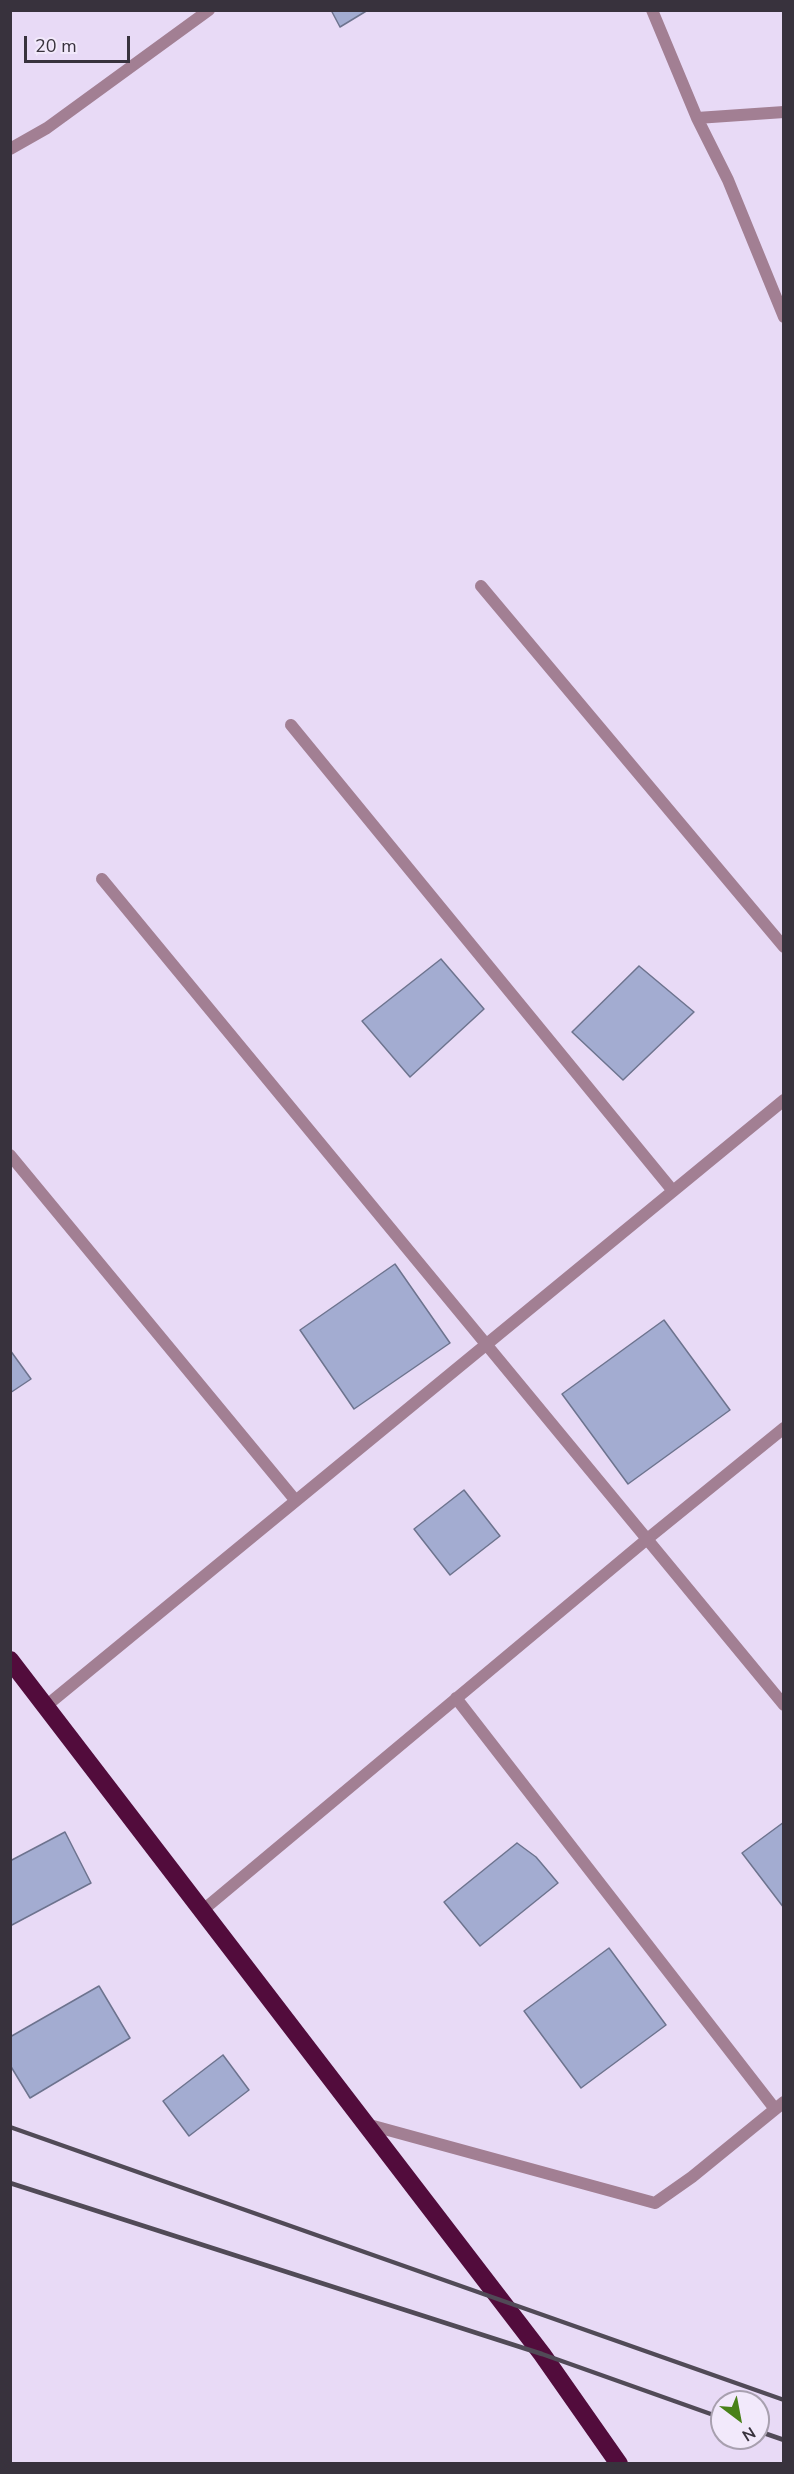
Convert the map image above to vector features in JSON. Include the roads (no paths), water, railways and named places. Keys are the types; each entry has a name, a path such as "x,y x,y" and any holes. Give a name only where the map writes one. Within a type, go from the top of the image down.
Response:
{"highway":[{"path":"10,1660 542,2354 618,2463"}],"street":[{"path":"10,149 47,128 209,10"},
{"path":"652,10 697,118 728,180 783,317"},
{"path":"697,118 783,112"},
{"path":"481,586 783,947"},
{"path":"291,725 673,1191"},
{"path":"102,879 484,1346 783,1706"},
{"path":"46,1706 783,1101"},
{"path":"10,1155 296,1501"},
{"path":"203,1910 783,1428"},
{"path":"366,2124 654,2203 692,2176 779,2105 456,1698"}],"railway":[{"path":"10,2127 784,2400"},
{"path":"10,2183 542,2354 710,2414"},
{"path":"770,2435 784,2440"}]}
